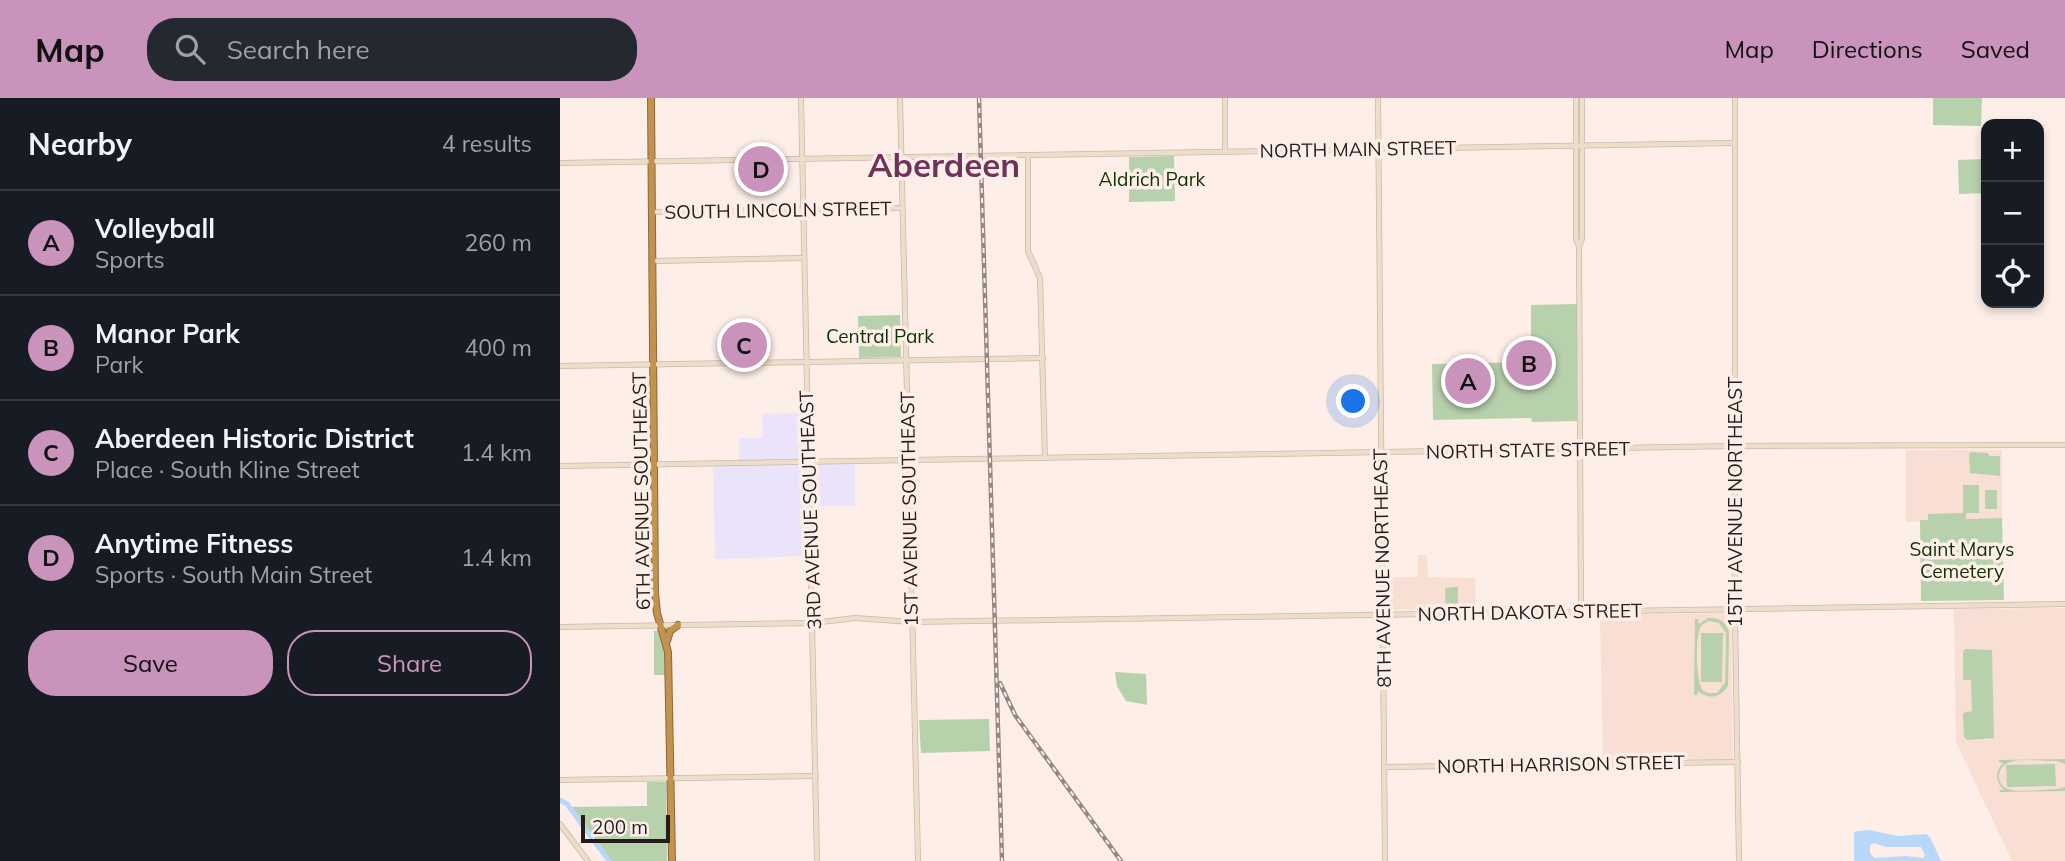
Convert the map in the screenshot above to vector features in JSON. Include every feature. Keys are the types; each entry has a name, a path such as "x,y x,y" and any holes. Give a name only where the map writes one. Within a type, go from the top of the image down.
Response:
{"highway":[{"name":"6TH AVENUE SOUTHEAST","path":"652,98 655,595 667,643 672,861"},
{"path":"667,643 670,631 678,625"}],"street":[{"name":"3RD AVENUE SOUTHEAST","path":"802,98 817,861"},
{"name":"1ST AVENUE SOUTHEAST","path":"900,98 918,861"},
{"path":"1225,98 1225,152"},
{"name":"8TH AVENUE NORTHEAST","path":"1378,98 1385,861"},
{"path":"1576,98 1579,146"},
{"path":"1581,611 1579,246 1576,239 1582,98"},
{"name":"15TH AVENUE NORTHEAST","path":"1735,98 1739,861"},
{"name":"NORTH MAIN STREET","path":"560,163 1735,143"},
{"path":"1027,155 1028,251 1040,278 1045,458"},
{"name":"SOUTH LINCOLN STREET","path":"653,212 902,208"},
{"path":"654,261 804,258"},
{"path":"560,366 1042,358"},
{"name":"NORTH STATE STREET","path":"560,466 1735,446 2065,444"},
{"name":"NORTH DAKOTA STREET","path":"560,627 813,623 862,618 912,622 2065,604"},
{"path":"813,607 817,615 830,621"},
{"path":"800,623 813,607"},
{"name":"NORTH HARRISON STREET","path":"1384,767 1738,762"},
{"path":"560,780 816,776"},
{"path":"560,824 588,861"}],"shaded area":[{"path":"806,413 808,461 855,462 855,506 808,506 808,556 715,559 713,465 739,465 739,438 763,438 762,414"},
{"path":"1906,450 2002,450 2002,518 1906,522"},
{"path":"1418,555 1427,555 1428,577 1475,578 1476,608 1387,610 1386,577 1418,577"},
{"path":"2065,608 2065,861 2012,861 1956,742 1954,609"},
{"path":"1731,613 1733,759 1603,761 1600,615"}],"green space":[{"path":"1933,98 1982,98 1981,126 1933,125"},
{"name":"Aldrich Park","path":"1174,156 1175,201 1129,202 1129,157"},
{"path":"1981,159 1981,193 1959,194 1958,160"},
{"path":"1577,304 1577,421 1532,422 1531,418 1433,420 1432,364 1531,362 1531,305"},
{"name":"Central Park","path":"900,315 901,357 859,358 858,316"},
{"path":"1971,452 2000,456 2000,476 1970,473"},
{"name":"Saint Marys Cemetery","path":"1963,485 1979,485 1979,513 1966,513 1966,519 2002,518 2004,600 1921,601 1920,520 1928,520 1928,514 1963,513"},
{"path":"1985,490 1997,490 1997,509 1985,509"},
{"path":"1458,587 1458,609 1446,609 1445,588"},
{"path":"1708,618 1715,618 1724,623 1729,632 1728,686 1714,696 1706,696 1698,691 1697,695 1694,695 1695,619 1698,619 1699,624","holes":["1709,621 1719,623 1726,633 1725,683 1717,693 1709,693 1703,691 1699,679 1698,633 1702,625"]},
{"path":"659,630 665,675 654,675 654,631"},
{"path":"1701,633 1723,633 1722,682 1701,682"},
{"path":"1965,649 1992,650 1994,738 1967,740 1964,737 1963,713 1972,711 1971,680 1963,680"},
{"path":"1115,672 1146,674 1147,705 1126,701 1117,686"},
{"path":"989,719 990,751 921,753 919,720"},
{"path":"2065,759 2065,764 2057,761 2012,761 2004,765 1999,776 2001,784 2008,789 2025,791 2065,787 2065,791 2000,792 1999,790 2004,790 1998,780 1997,773 2003,763 1999,760"},
{"path":"2055,764 2056,786 2007,787 2006,765"},
{"path":"647,782 666,782 667,861 609,861 569,807 647,806"}],"water":[{"path":"1869,830 1898,836 1926,834 1941,861 1854,861 1854,833","holes":["1874,843 1886,847 1921,847 1925,855 1923,858 1874,858 1870,853 1870,845"]}],"waterway":[{"path":"560,800 567,804 609,861"}],"railway":[{"path":"979,98 1002,861"},
{"path":"1000,683 1015,715 1121,861"}],"place":[{"name":"Anytime Fitness","path":"761,169"},
{"name":"Aberdeen Historic District","path":"744,345"},
{"name":"Manor Park","path":"1529,363"},
{"name":"Volleyball","path":"1468,381"}],"district":[{"name":"Aberdeen","path":"944,165"}]}
